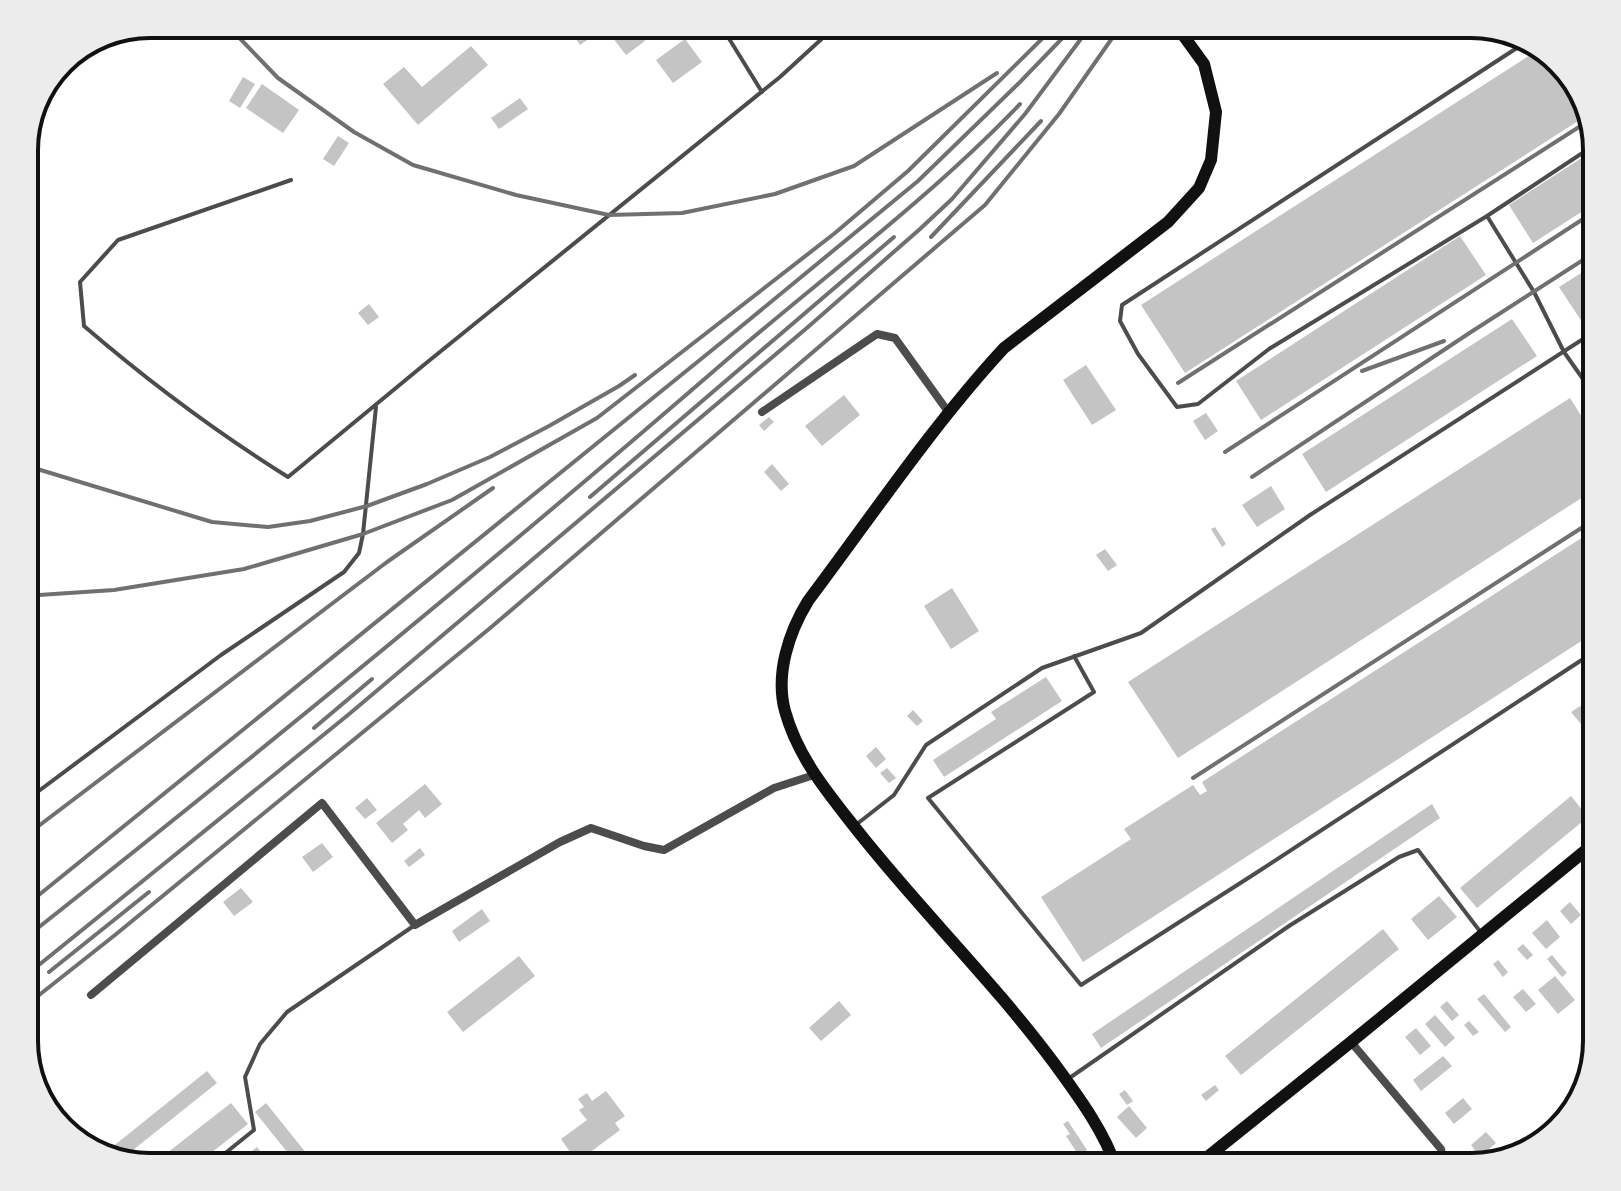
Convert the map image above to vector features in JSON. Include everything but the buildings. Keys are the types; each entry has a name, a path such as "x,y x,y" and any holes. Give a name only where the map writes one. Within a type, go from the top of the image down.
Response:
{"main road":[{"path":"1112,1153 1066,1080 1025,1025 890,871 814,775 796,743 784,708 782,686 784,663 798,617 949,413 1004,348 1168,222 1199,188 1211,160 1216,112 1204,64 1185,38"},
{"path":"1212,1153 1583,852"}],"street":[{"path":"762,412 877,334 895,338 949,413"},
{"path":"91,995 322,803 415,925 560,842 591,828 664,850 774,788 814,775"},
{"path":"1351,1042 1442,1153"}],"lane":[{"path":"729,38 762,92"},
{"path":"291,180 118,240 80,282 84,326 137,372 288,477 762,92 822,38"},
{"path":"1517,48 1122,305 1120,321 1138,354 1177,407 1198,404 1269,349 1487,216 1583,153"},
{"path":"1487,216 1534,292 1564,352 1583,379"},
{"path":"854,826 894,795 926,745 1042,668 1141,633 1310,515 1583,339"},
{"path":"38,792 221,655 344,572 359,553 363,534 376,406"},
{"path":"1074,656 1094,692 928,798 1081,985 1583,659"},
{"path":"1066,1080 1289,926 1399,857 1418,850 1482,934"},
{"path":"225,1153 254,1130 245,1077 260,1044 287,1012 415,925"}],"railway":[{"path":"239,38 278,78 354,132 413,165 516,195 609,215 682,213 775,194 854,166 997,73"},
{"path":"38,595 114,590 244,569 363,534 452,500 597,418 835,233 908,171 1043,38"},
{"path":"38,896 918,181 1062,38"},
{"path":"38,966 348,715 920,229 952,199 1025,114 1082,38"},
{"path":"38,996 489,629 985,205 1059,114 1112,38"},
{"path":"38,928 292,725 556,506 915,203 1020,104"},
{"path":"931,237 1041,121"},
{"path":"1178,383 1580,126"},
{"path":"1225,452 1583,219"},
{"path":"590,497 894,237"},
{"path":"1252,477 1583,260"},
{"path":"1362,371 1444,341"},
{"path":"38,469 212,522 268,527 310,521 367,506 490,457 635,375"},
{"path":"38,826 387,562 493,488"},
{"path":"1193,778 1583,527"},
{"path":"314,728 372,679"},
{"path":"49,972 149,892"}]}
